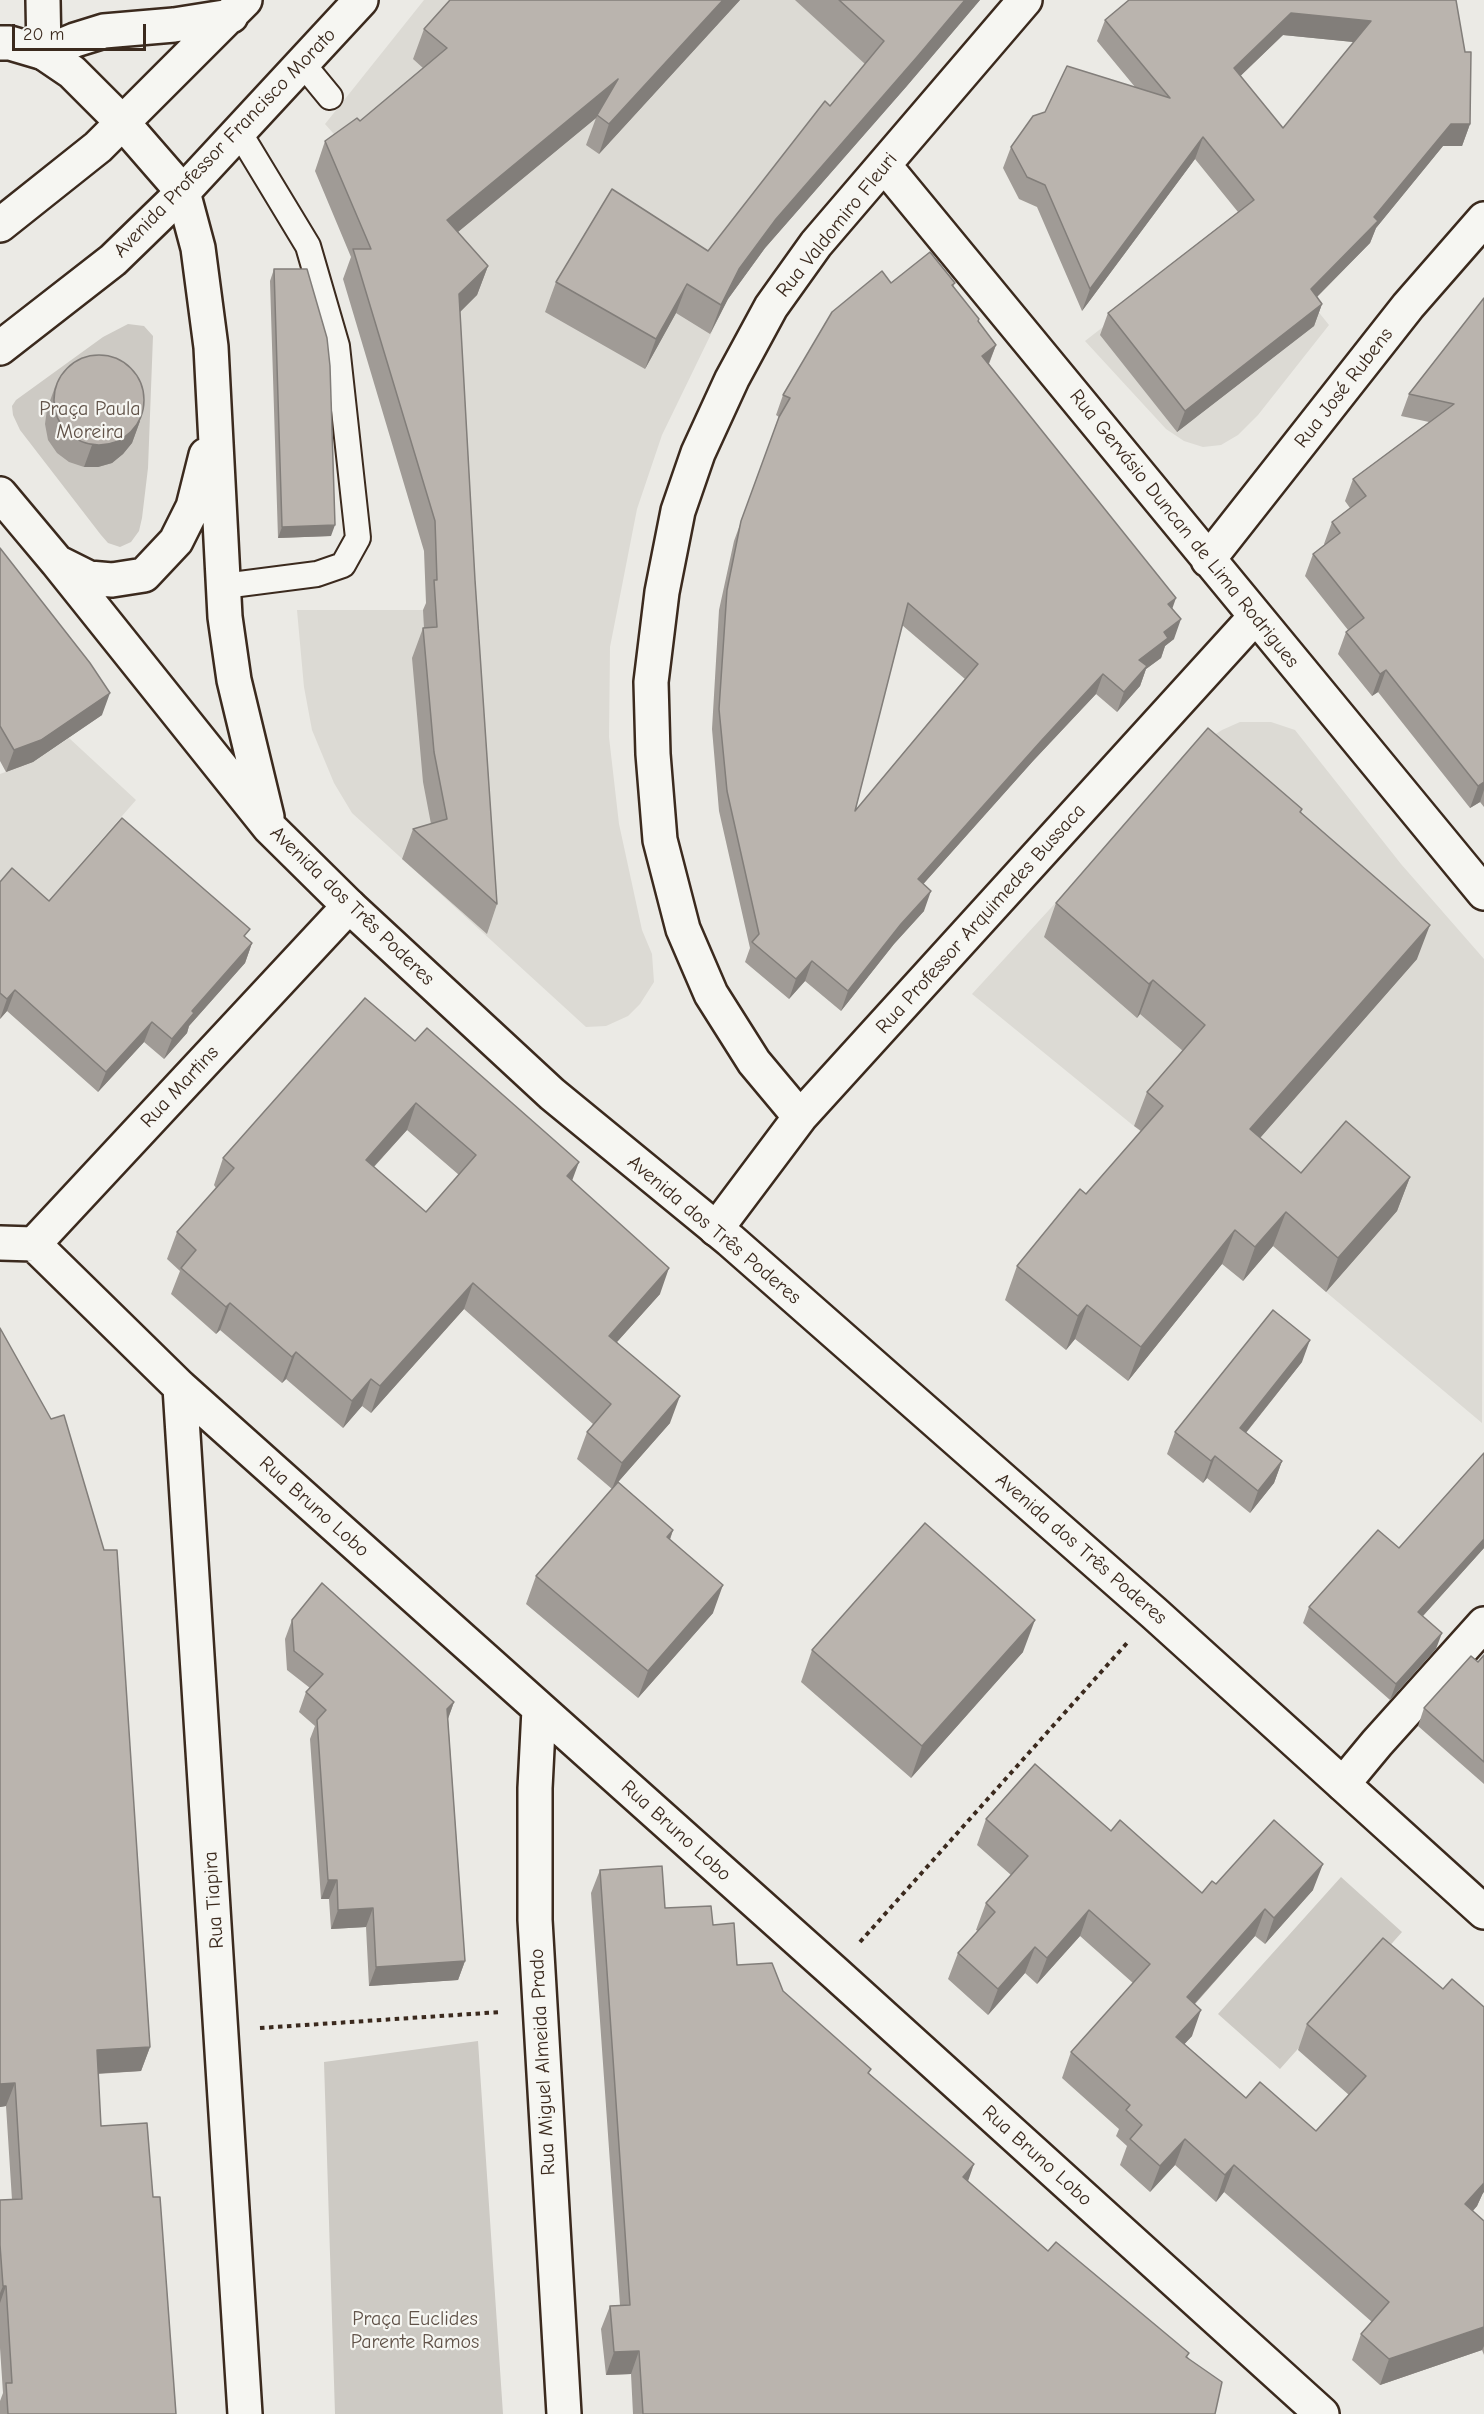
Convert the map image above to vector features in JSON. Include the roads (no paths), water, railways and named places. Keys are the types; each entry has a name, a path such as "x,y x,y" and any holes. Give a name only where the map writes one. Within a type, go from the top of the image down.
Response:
{"main road":[{"path":"43,0 44,53"},
{"name":"Avenida Professor Francisco Morato","path":"0,348 113,260 183,192 361,0"},
{"name":"Rua Valdomiro Fleuri","path":"800,1117 754,1062 711,994 683,929 660,840 653,754 651,682 662,592 678,511 698,453 732,379 771,307 816,244 1025,0"},
{"path":"44,53 104,31 174,25 238,8"},
{"path":"0,225 98,147 238,8"},
{"path":"0,43 10,43 44,53 72,72 123,123 183,192 198,248 211,346 225,617 234,680 269,827"},
{"name":"Rua Gervásio Duncan de Lima Rodrigues","path":"884,165 1152,488 1208,561 1484,893"},
{"name":"Rua José Rubens","path":"1208,561 1408,306 1484,219"},
{"path":"57,562 89,578 112,580 144,575 176,541 193,507 214,423"},
{"name":"Avenida dos Três Poderes","path":"0,494 269,827 349,906 552,1094 716,1229 1154,1613 1484,1912"},
{"name":"Rua Professor Arquimedes Bussaca","path":"716,1229 800,1117 1255,617"},
{"name":"Rua Martins","path":"34,1244 349,906"},
{"path":"0,1243 34,1244"},
{"name":"Rua Bruno Lobo","path":"34,1244 180,1387 834,1972 1322,2414"},
{"name":"Rua Tiapira","path":"180,1387 245,2414"},
{"path":"1343,1784 1484,1624"},
{"name":"Rua Miguel Almeida Prado","path":"539,1709 535,1788 535,1898 564,2414"}],"lane":[{"path":"302,63 330,97"},
{"path":"224,586 317,574 343,565 358,538 337,346 308,246 239,132"}],"park label":[{"name":"Praça Paula Moreira","path":"90,420"},
{"name":"Praça Euclides Parente Ramos","path":"415,2330"}]}
